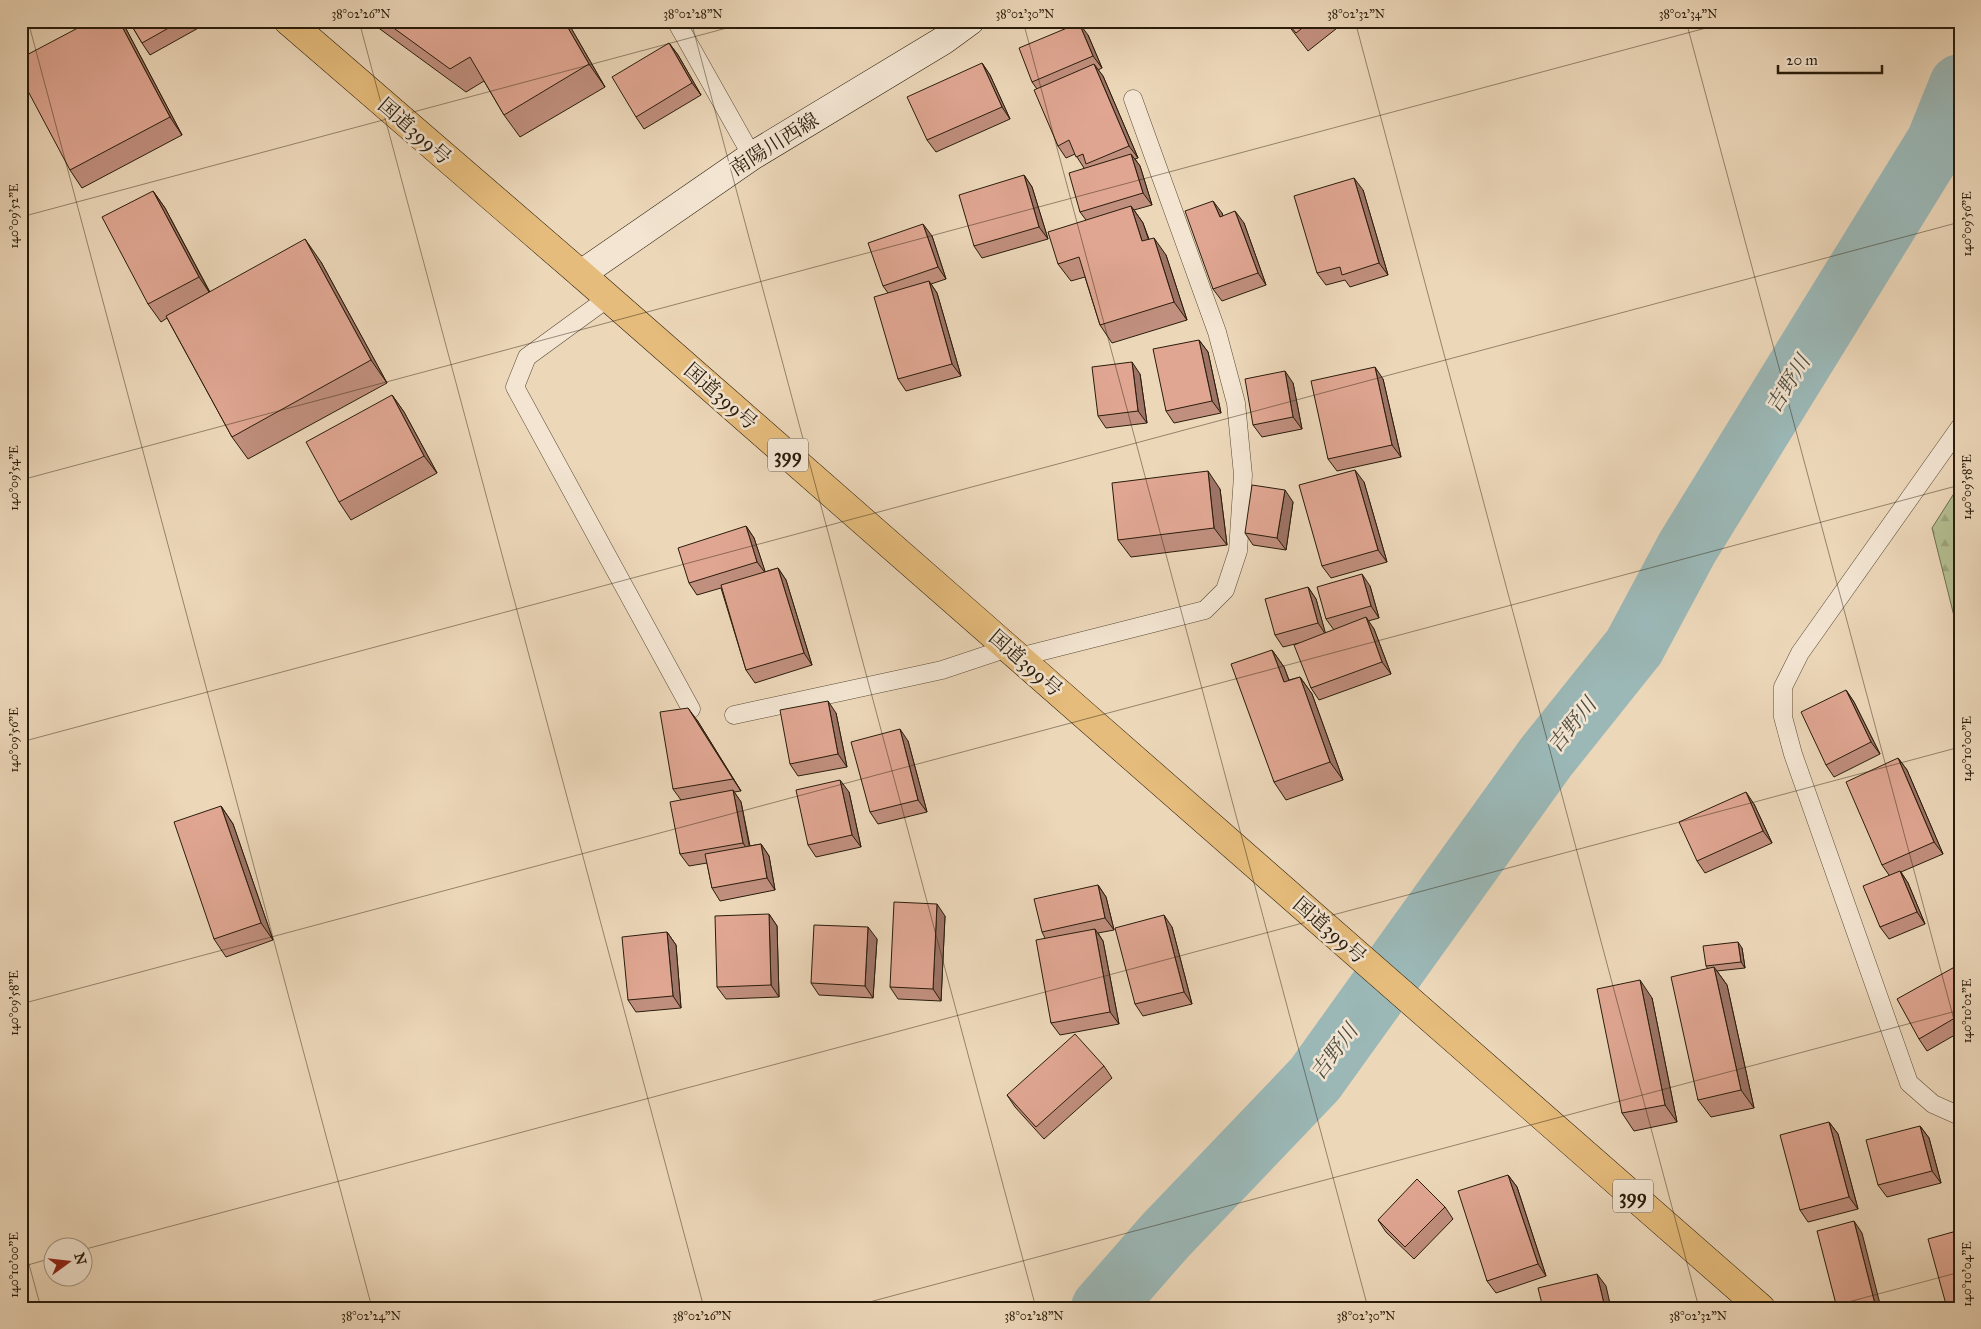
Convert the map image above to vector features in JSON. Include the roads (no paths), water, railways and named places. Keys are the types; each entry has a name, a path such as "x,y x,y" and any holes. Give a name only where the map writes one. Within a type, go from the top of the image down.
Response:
{"highway":[{"name":"国道399号","path":"288,21 582,274 1761,1308"}],"main road":[{"name":"南陽川西線","path":"582,274 752,156 944,40 970,21"}],"lane":[{"path":"676,21 752,156"},
{"path":"734,715 1205,610 1225,590 1238,551 1243,475 1236,402 1217,332 1133,99"},
{"path":"608,298 527,357 515,387 691,709"},
{"path":"1960,428 1800,653 1783,687 1783,717 1793,754 1909,1083 1933,1104 1960,1116"}],"waterway":[{"name":"吉野川","path":"1102,1308 1165,1236 1315,1079 1546,757 1634,647 1687,548 1937,142 1960,85"}]}
